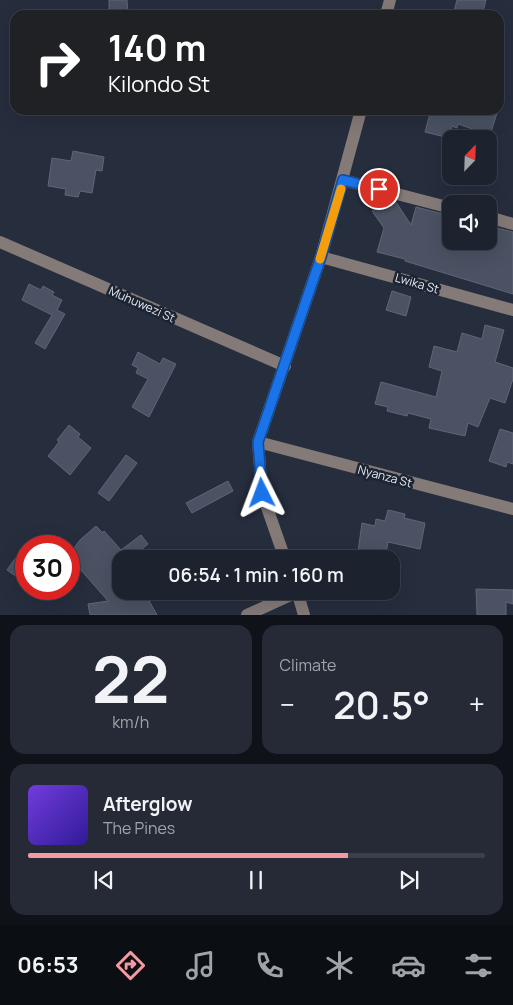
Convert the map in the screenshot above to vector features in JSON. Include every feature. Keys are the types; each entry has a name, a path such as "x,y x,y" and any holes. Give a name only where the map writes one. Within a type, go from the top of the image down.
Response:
{"street":[{"path":"282,550 262,493 258,442 321,257 360,115"},
{"path":"343,180 442,206"},
{"path":"497,219 513,224"},
{"name":"Muhuwezi St","path":"0,242 285,366"},
{"name":"Lwika St","path":"321,257 513,310"},
{"name":"Nyanza St","path":"258,442 513,509"},
{"path":"247,615 280,600"},
{"path":"299,600 304,615"}],"building":[{"path":"109,0 127,0 128,10 109,10"},
{"path":"457,0 486,0 483,10 454,10"},
{"path":"430,115 496,115 492,130 475,130 458,124 457,128 452,126 451,130 442,130 442,136 425,132"},
{"path":"73,151 104,157 102,171 96,170 92,193 80,191 78,197 65,195 66,189 48,186 52,158 71,161"},
{"path":"389,200 396,202 411,225 416,207 442,214 442,250 497,250 497,228 513,232 513,294 405,261 405,259 377,252 384,228 372,211"},
{"path":"29,284 41,290 43,286 54,292 52,295 62,300 57,310 65,314 45,349 35,343 52,315 22,300"},
{"path":"392,291 411,297 406,316 386,310"},
{"path":"485,325 504,330 495,362 513,368 513,379 505,403 490,398 478,427 468,423 465,436 429,428 431,419 408,413 407,416 387,411 388,407 375,404 381,382 436,397 442,371 429,367 434,346 457,352 462,333 482,339"},
{"path":"138,352 160,364 163,358 176,364 149,417 132,407 148,379 136,373 138,368 132,365"},
{"path":"69,425 80,434 78,437 91,448 70,475 48,456 59,442 57,440"},
{"path":"500,429 513,433 513,464 507,462 506,467 489,461"},
{"path":"126,455 137,463 109,501 98,493"},
{"path":"228,481 233,491 192,513 186,503"},
{"path":"388,510 405,514 404,518 425,523 420,549 388,542 387,550 358,550 362,523 375,526 376,519 385,521"},
{"path":"96,526 103,533 104,531 121,550 112,550 112,600 149,600 157,615 90,615 88,604 108,601 80,569 80,540"},
{"path":"141,535 148,544 141,550 121,550"},
{"path":"15,559 15,575 7,570"},
{"path":"476,589 513,590 513,604 506,602 506,615 477,615"}],"slow traffic":[{"path":"320,259 341,189"}],"route":[{"path":"262,493 258,442 321,257 343,180 379,189"}]}
